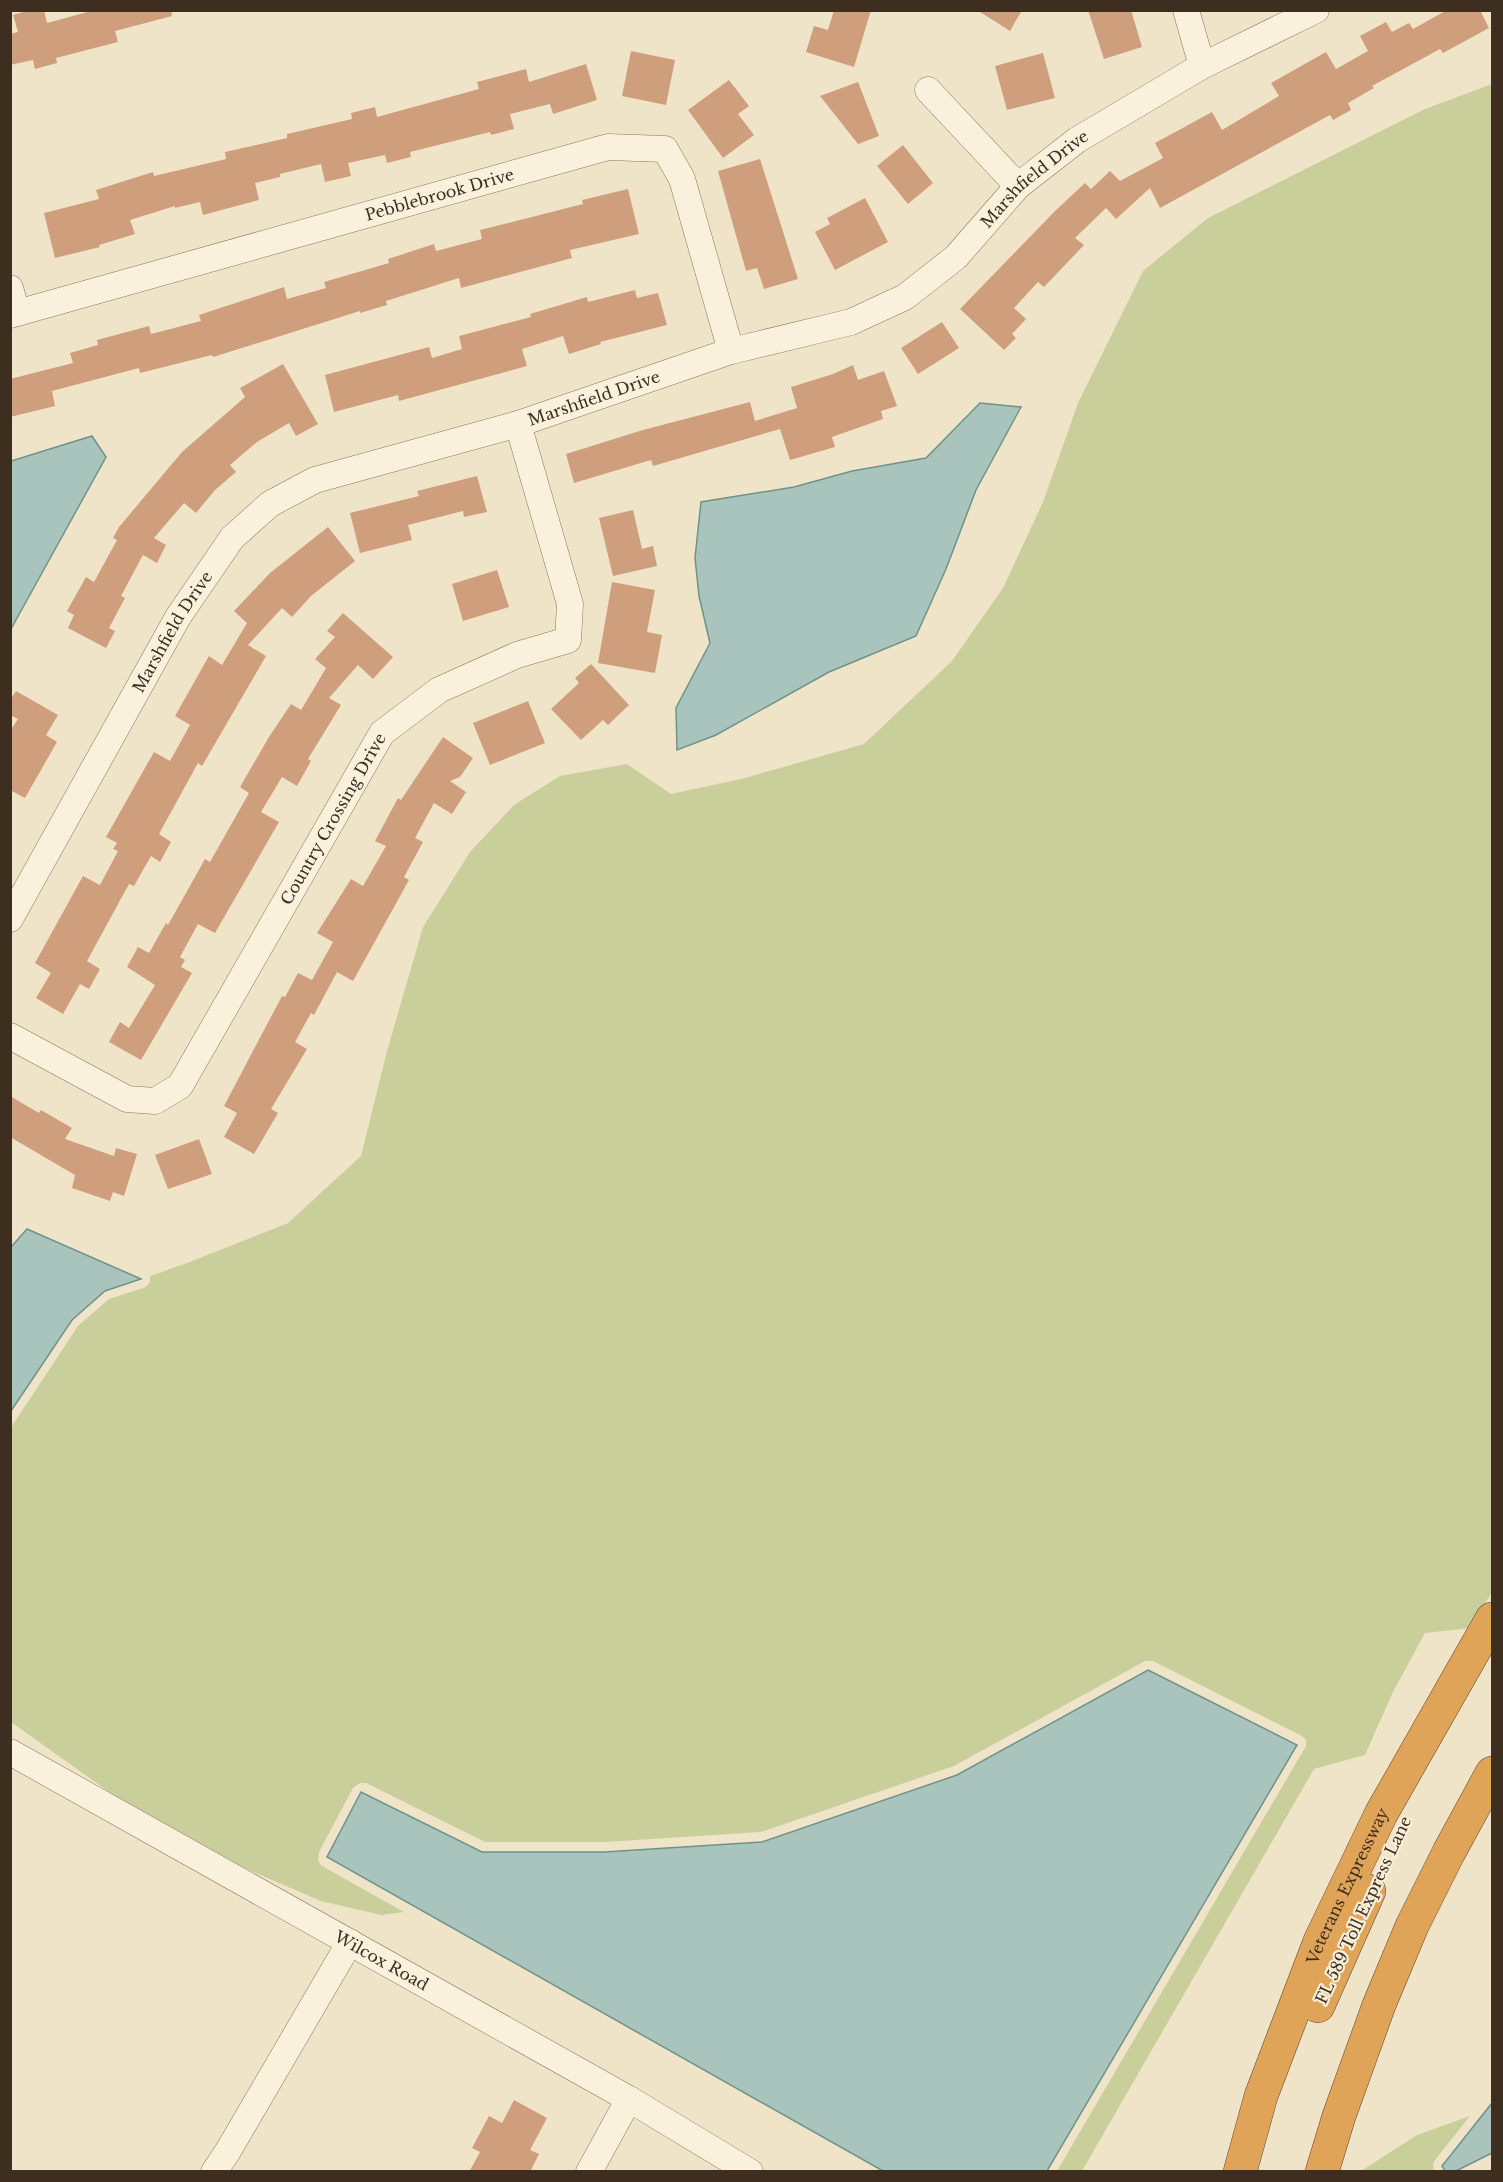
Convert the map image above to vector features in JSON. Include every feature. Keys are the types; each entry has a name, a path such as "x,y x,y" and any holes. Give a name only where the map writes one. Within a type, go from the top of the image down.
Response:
{"highway":[{"name":"Veterans Expressway","path":"1240,2172 1261,2096 1320,1941 1381,1814 1492,1619"},
{"name":"FL 589 Toll Express Lane","path":"1263,2172 1283,2102 1342,1948 1404,1819 1492,1662"},
{"path":"1322,2172 1339,2116 1379,2006 1412,1926 1492,1773"}],"street":[{"path":"1186,10 1202,66"},
{"name":"Marshfield Drive","path":"10,919 178,617 232,538 270,504 315,480 518,424 731,351 850,322 905,297 956,257 1018,186 1077,140 1202,66 1316,10"},
{"path":"928,90 1018,186"},
{"name":"Pebblebrook Drive","path":"14,314 608,147 665,149 682,180 731,351"},
{"path":"10,288 14,314"},
{"name":"Country Crossing Drive","path":"10,1036 126,1099 155,1101 180,1086 382,733 439,690 517,655 568,640 570,604 518,424"},
{"name":"Wilcox Road","path":"10,1752 629,2099 750,2172"},
{"path":"214,2172 350,1942"},
{"path":"589,2172 629,2099"}],"green space":[{"path":"1492,84 1492,1592 1471,1628 1425,1633 1393,1692 1365,1755 1314,1769 1082,2171 1057,2171 1306,1746 1306,1740 1302,1736 1153,1661 1145,1661 954,1766 761,1832 605,1842 485,1842 366,1783 360,1783 353,1788 319,1852 318,1861 322,1866 404,1912 381,1915 321,1901 230,1862 119,1799 11,1722 10,1429 78,1326 109,1299 146,1287 150,1282 150,1276 288,1223 361,1156 387,1051 423,927 470,852 514,805 560,776 627,764 671,794 741,779 864,744 952,661 1003,588 1043,502 1078,403 1143,271 1208,218 1425,109"},
{"path":"1470,2116 1435,2160 1434,2171 1361,2171 1417,2135"}],"water":[{"path":"980,403 1021,407 976,490 946,569 916,636 829,672 716,735 677,750 676,708 710,643 699,596 695,558 701,502 794,487 852,471 926,458"},
{"path":"92,436 106,457 11,629 11,461"},
{"path":"27,1229 141,1279 105,1291 72,1320 11,1411 11,1247"},
{"path":"1148,1670 1297,1745 1047,2171 883,2171 327,1857 361,1792 482,1852 604,1852 762,1842 957,1775"},
{"path":"1492,2103 1492,2153 1456,2171 1445,2171 1442,2166"}],"building":[{"path":"30,10 44,10 47,23 95,10 171,10 172,16 115,31 118,42 56,58 57,63 35,69 33,60 10,65 10,34 18,32 13,15"},
{"path":"834,10 871,10 854,67 806,52 814,26 828,30"},
{"path":"977,10 1022,10 1010,31"},
{"path":"1088,10 1131,10 1142,47 1104,59"},
{"path":"1447,10 1480,10 1489,28 1443,53 1440,49 1372,86 1374,88 1348,103 1351,110 1333,120 1330,115 1160,208 1150,188 1116,219 1106,208 1075,238 1084,245 1044,287 1038,282 1014,308 1026,319 1012,334 1016,338 1004,350 960,309 1085,183 1091,189 1110,171 1120,181 1163,158 1155,143 1212,112 1222,130 1279,96 1271,83 1326,52 1336,69 1368,51 1360,36 1386,22 1392,32 1409,23 1413,29"},
{"path":"631,51 675,60 666,105 622,96"},
{"path":"1043,53 1055,98 1007,110 995,66"},
{"path":"586,64 597,100 553,114 550,104 510,114 514,129 491,135 490,132 410,152 411,157 387,163 385,155 348,163 351,176 325,182 321,164 280,174 280,177 255,183 259,200 203,215 200,202 175,208 175,206 130,220 135,234 99,245 100,247 55,258 44,213 99,199 96,190 153,172 154,176 226,159 225,152 287,138 287,134 352,119 351,113 375,107 377,117 479,89 477,82 526,69 529,82"},
{"path":"729,80 749,106 738,114 754,135 723,158 688,110"},
{"path":"858,82 879,136 858,144 820,96"},
{"path":"903,145 933,183 908,204 877,166"},
{"path":"760,159 798,279 764,289 757,268 746,271 718,171"},
{"path":"628,189 639,234 570,250 572,258 461,288 459,278 386,301 387,305 360,313 360,311 213,357 212,355 140,373 139,368 52,391 55,406 10,417 10,379 73,363 70,353 98,345 97,340 149,326 151,334 201,321 199,315 284,287 287,299 326,288 324,282 389,263 388,259 434,244 436,251 482,239 480,230 583,204 582,200"},
{"path":"865,198 888,242 835,270 815,232 830,224 827,218"},
{"path":"635,290 637,298 658,293 667,325 600,342 601,344 569,354 563,336 522,349 527,366 399,401 398,395 334,412 325,375 429,347 432,358 462,349 459,336 531,317 530,314 587,297 588,302"},
{"path":"942,322 959,348 918,374 901,348"},
{"path":"283,364 318,424 296,436 289,423 257,442 230,465 236,472 215,490 196,513 184,503 154,538 166,545 157,563 143,555 121,596 125,598 109,628 115,631 106,648 68,628 74,615 67,611 86,577 94,582 117,540 113,538 119,527 182,452 245,397 240,388"},
{"path":"853,365 858,380 884,371 897,406 881,411 883,419 832,437 835,447 790,460 780,429 653,466 651,460 574,483 566,454 643,430 750,402 755,421 797,408 791,387"},
{"path":"477,476 487,512 464,517 463,511 408,525 412,540 360,553 350,513 419,496 417,491"},
{"path":"633,510 642,549 653,546 657,566 613,576 599,518"},
{"path":"328,527 355,561 311,596 292,617 282,608 248,645 266,656 202,766 198,763 159,834 171,842 160,862 151,856 134,886 129,884 87,961 100,969 89,989 80,984 63,1014 36,998 51,973 35,963 83,876 100,885 118,851 113,849 117,843 106,837 154,752 170,761 190,725 175,716 209,656 222,665 247,623 234,611 270,573"},
{"path":"497,570 509,607 463,621 452,584"},
{"path":"612,582 655,590 647,632 662,635 655,673 598,663"},
{"path":"343,613 393,657 373,679 358,665 329,698 341,705 308,759 311,761 297,786 282,777 261,812 279,822 215,933 198,924 180,957 185,960 181,967 192,973 141,1060 109,1042 120,1022 129,1028 155,985 127,967 138,947 149,953 166,923 168,925 205,859 210,862 249,793 240,787 269,737 291,704 301,710 326,668 315,659 335,637 327,631"},
{"path":"591,664 629,705 608,725 603,720 581,740 551,709 579,683 575,678"},
{"path":"16,691 58,715 46,735 57,742 25,798 10,790 10,731 18,719 10,715 10,700"},
{"path":"528,701 545,743 490,765 473,723"},
{"path":"443,737 473,758 460,777 450,781 466,792 452,814 434,803 415,838 423,842 404,877 409,880 353,981 337,972 314,1015 311,1013 295,1042 307,1049 271,1109 278,1113 254,1154 224,1137 237,1113 224,1106 282,996 285,997 298,973 312,980 333,942 317,933 351,879 363,886 386,846 375,841 398,798 401,800"},
{"path":"10,1096 39,1113 41,1110 72,1128 65,1139 114,1156 116,1148 137,1154 124,1196 113,1192 110,1201 72,1188 75,1175 10,1137"},
{"path":"199,1139 212,1174 168,1189 155,1155"},
{"path":"514,2100 547,2118 530,2150 539,2154 530,2172 469,2172 480,2152 472,2148 489,2116 502,2123"}]}
